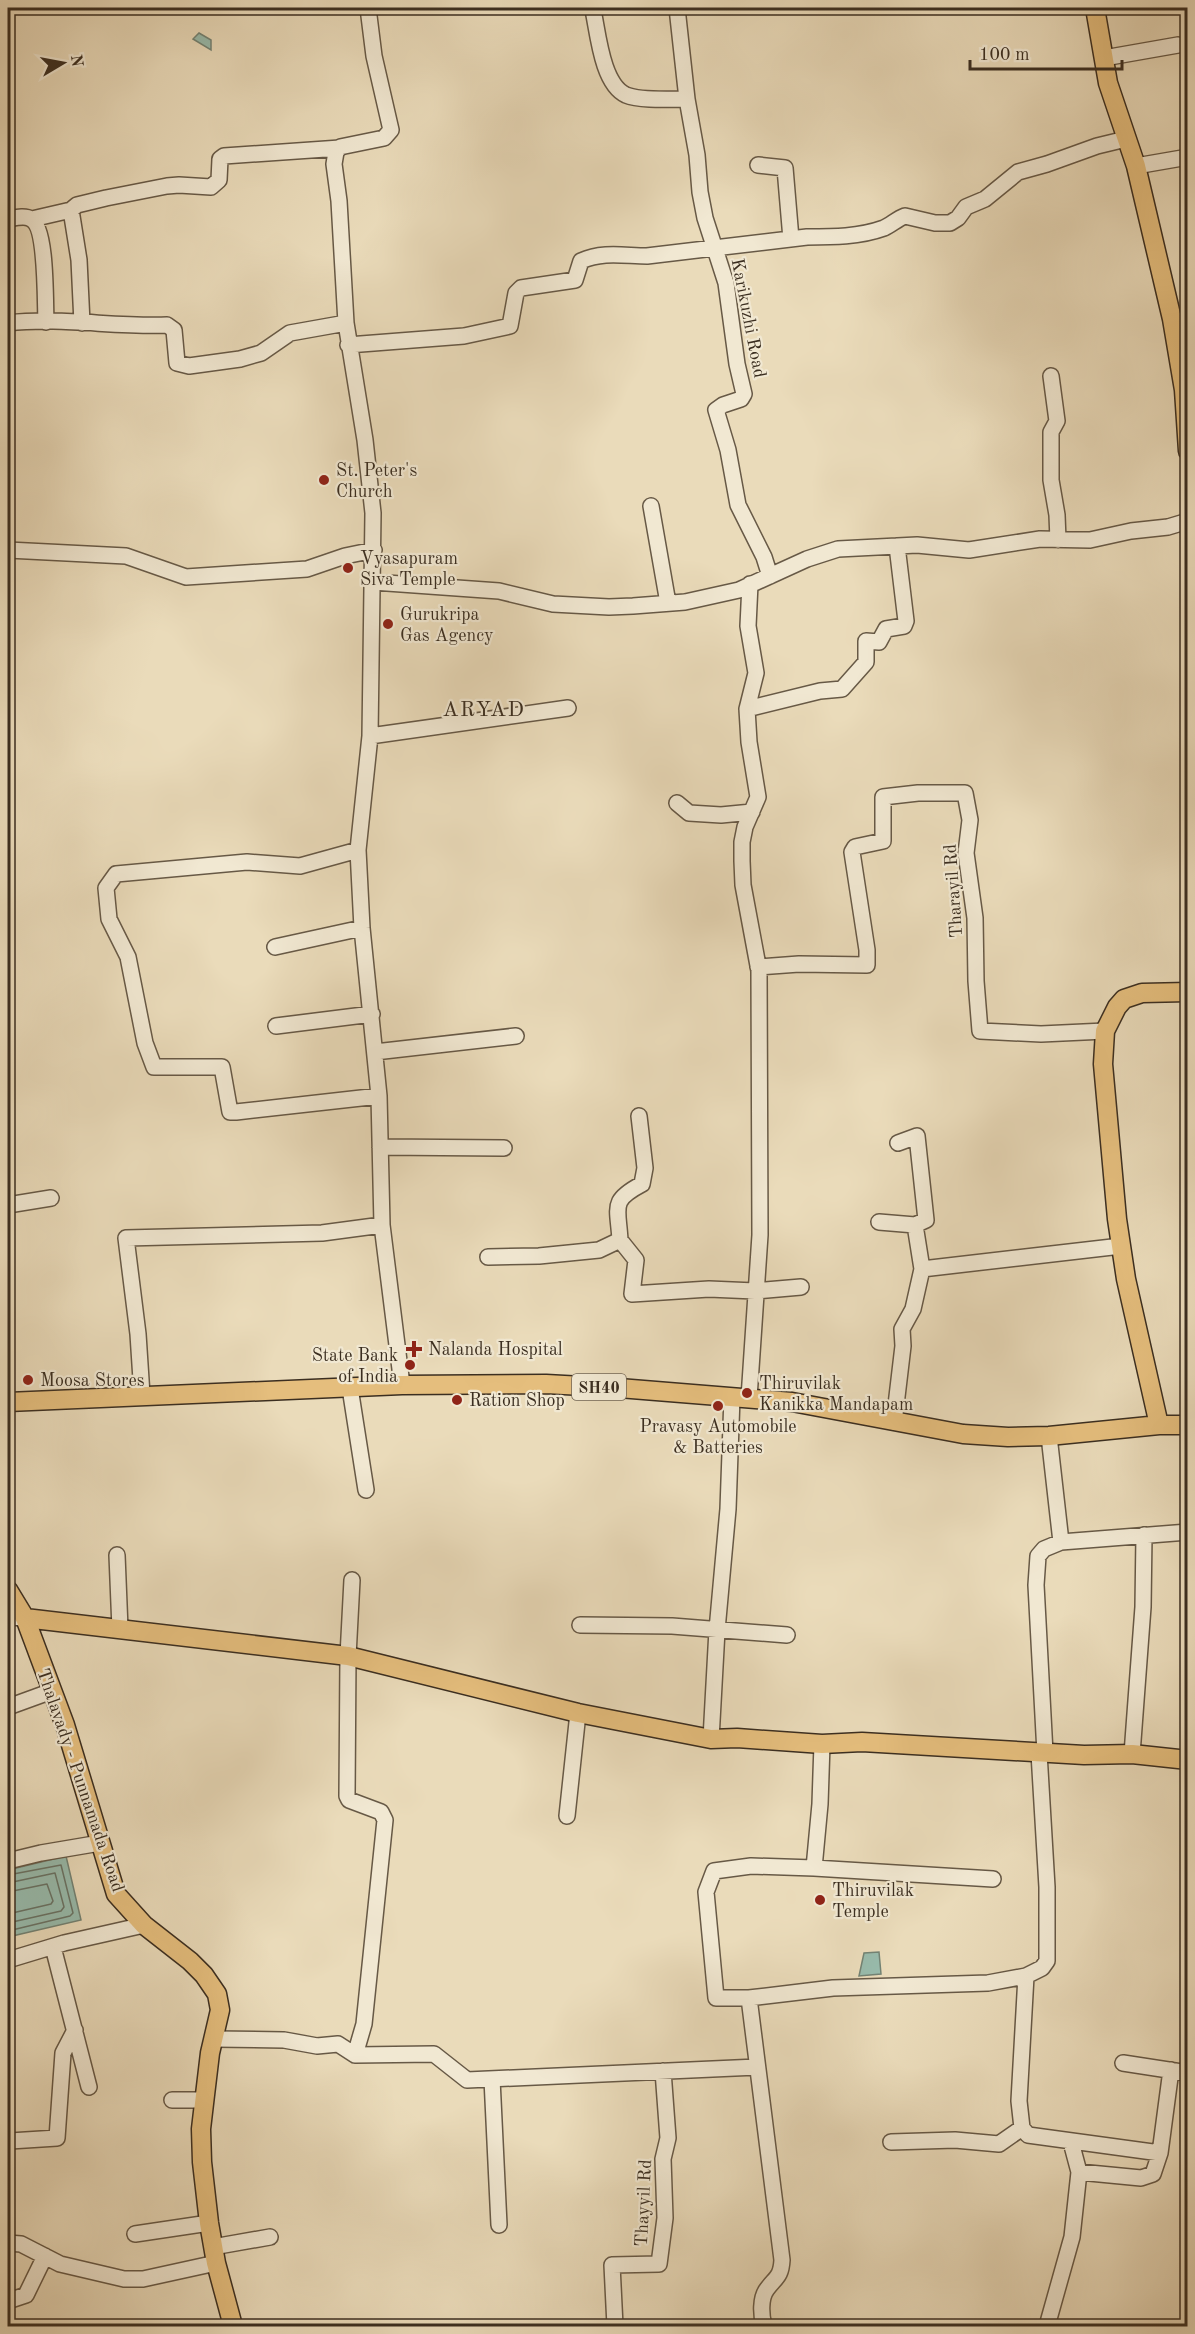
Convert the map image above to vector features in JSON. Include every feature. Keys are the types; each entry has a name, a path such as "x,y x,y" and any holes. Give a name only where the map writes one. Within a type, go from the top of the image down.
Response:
{"main road":[{"path":"1095,8 1108,83 1136,166 1181,334 1188,451"},
{"path":"1159,1425 1126,1279 1103,1064 1106,1031 1117,1007 1124,999 1142,993 1188,992"},
{"name":"SH40","path":"8,1402 402,1385 546,1384 792,1402 963,1434 1008,1437 1049,1436 1159,1425 1188,1425"},
{"name":"Thalavady - Punnamada Road","path":"8,1590 16,1618 52,1691 65,1725 116,1894 144,1925 190,1961 217,1994 220,2010 210,2053 201,2149 208,2223 233,2326"},
{"path":"16,1618 348,1656 578,1713 711,1739 738,1738 822,1744 862,1742 1042,1753 1132,1754 1188,1760"}],"street":[{"path":"8,219 23,217 32,219 71,210 79,204 167,186 211,187 219,180 220,159 224,156 340,147 384,138 391,130 374,56 368,8"},
{"name":"Karikuzhi Road","path":"676,8 687,99 698,155 700,192 705,218 726,283 737,364 744,394 741,399 716,410 728,450 738,505 760,548 770,576"},
{"path":"593,10 601,50 615,87 627,96 687,99"},
{"path":"1104,58 1178,45"},
{"path":"348,345 464,336 510,326 516,292 521,288 575,280 581,261 588,258 621,253 648,256 790,239 864,234 886,227 905,216 935,223 950,222 958,218 966,207 985,199 1018,172 1126,139"},
{"path":"340,147 336,152 334,164 339,201 348,345 365,440 374,513 370,736 357,850 379,1096 382,1225 402,1385"},
{"path":"1136,166 1188,157"},
{"path":"758,165 786,168 790,239"},
{"path":"71,210 79,260 82,322"},
{"path":"32,219 38,226 43,248 46,322"},
{"path":"8,323 82,322 141,326 167,325 174,330 177,363 189,366 240,359 261,353 290,333 346,323"},
{"path":"1052,376 1057,421 1052,432 1052,480 1058,540"},
{"path":"651,506 668,603"},
{"path":"373,582 499,591 553,604 609,607 668,603 739,590 838,549 946,546 969,550 1040,539 1090,540 1131,531 1168,527 1188,521"},
{"path":"747,709 820,691 842,689 866,662 866,641 879,642 886,629 904,626 906,621 897,546"},
{"path":"8,550 126,556 186,577 306,569 345,556 374,550"},
{"path":"711,1739 717,1630 728,1509 760,1235 758,967 743,885 742,861 745,827 759,797 749,742 747,709 756,673 748,626 750,584"},
{"path":"370,736 568,708"},
{"name":"Tharayil Rd","path":"758,967 799,964 867,965 867,950 852,852 855,847 883,841 883,796 965,793 970,820 966,852 975,918 980,1031 1041,1034 1106,1031"},
{"path":"677,803 689,813 721,815 753,812"},
{"path":"357,850 300,866 247,862 116,874 106,888 110,919 128,957 144,1043 154,1067 222,1067 230,1112 236,1113 379,1096"},
{"path":"275,947 363,928"},
{"path":"276,1026 372,1014"},
{"path":"375,1052 516,1036"},
{"path":"639,1116 645,1168 642,1184 623,1194 618,1205 620,1240 636,1260 632,1294 709,1289 755,1291 801,1287"},
{"path":"879,1222 915,1225 926,1220 917,1136 898,1143"},
{"path":"380,1147 504,1148"},
{"path":"8,1205 51,1198"},
{"path":"142,1395 138,1334 126,1238 322,1233 382,1225"},
{"path":"894,1422 902,1356 902,1329 914,1309 922,1269 915,1225"},
{"path":"488,1257 539,1256 599,1250 620,1240"},
{"path":"922,1269 1121,1246"},
{"path":"350,1388 366,1490"},
{"path":"1049,1436 1061,1542"},
{"path":"993,1879 751,1866 714,1871 706,1892 716,1998 749,1998 833,1988 988,1983 1026,1976 1042,1968 1047,1961 1047,1887 1036,1569 1040,1553 1061,1542 1188,1532"},
{"path":"1132,1754 1143,1607 1144,1535"},
{"path":"117,1555 120,1629"},
{"path":"351,1580 347,1796 350,1800 381,1812 385,1820 364,2024 355,2055"},
{"path":"580,1625 672,1626 787,1635"},
{"path":"8,1707 52,1691"},
{"path":"567,1816 578,1713"},
{"path":"814,1868 820,1804 822,1744"},
{"path":"8,1861 100,1843"},
{"path":"8,1960 144,1925"},
{"path":"53,1947 89,2087"},
{"path":"1026,1976 1019,2101 1022,2128 1028,2136 1160,2153"},
{"path":"749,1998 782,2260 778,2278 766,2290 762,2313 764,2326"},
{"path":"10,2141 57,2138 63,2053 75,2030"},
{"path":"215,2039 284,2040 317,2046 338,2044 355,2055 434,2054 467,2080 757,2067"},
{"path":"1123,2063 1188,2073"},
{"path":"1079,2172 1146,2178 1155,2170 1160,2153 1170,2070"},
{"name":"Thayyil Rd","path":"615,2326 612,2265 659,2264 665,2218 663,2159 668,2138 663,2071"},
{"path":"492,2079 499,2225"},
{"path":"172,2100 204,2100"},
{"path":"891,2142 955,2140 999,2144 1022,2128"},
{"path":"1047,2326 1072,2237 1079,2172 1071,2142"},
{"path":"135,2234 208,2223"},
{"path":"8,2243 21,2244 60,2264 124,2279 143,2279 270,2237"},
{"path":"8,2301 26,2295 45,2256"}],"water":[{"path":"199,33 211,40 211,50 193,39"},
{"path":"66,1856 81,1920 8,1937 8,1870"},
{"path":"879,1952 881,1974 859,1976 864,1953"}],"place":[{"name":"St. Peter's Church","path":"324,480"},
{"name":"Vyasapuram Siva Temple","path":"348,568"},
{"name":"Gurukripa Gas Agency","path":"388,624"},
{"name":"Nalanda Hospital","path":"414,1349"},
{"name":"State Bank of India","path":"410,1365"},
{"name":"Moosa Stores","path":"28,1380"},
{"name":"Thiruvilak Kanikka Mandapam","path":"747,1393"},
{"name":"Ration Shop","path":"457,1400"},
{"name":"Pravasy Automobile & Batteries","path":"718,1406"},
{"name":"Thiruvilak Temple","path":"820,1900"}],"district":[{"name":"ARYAD","path":"484,709"}]}
